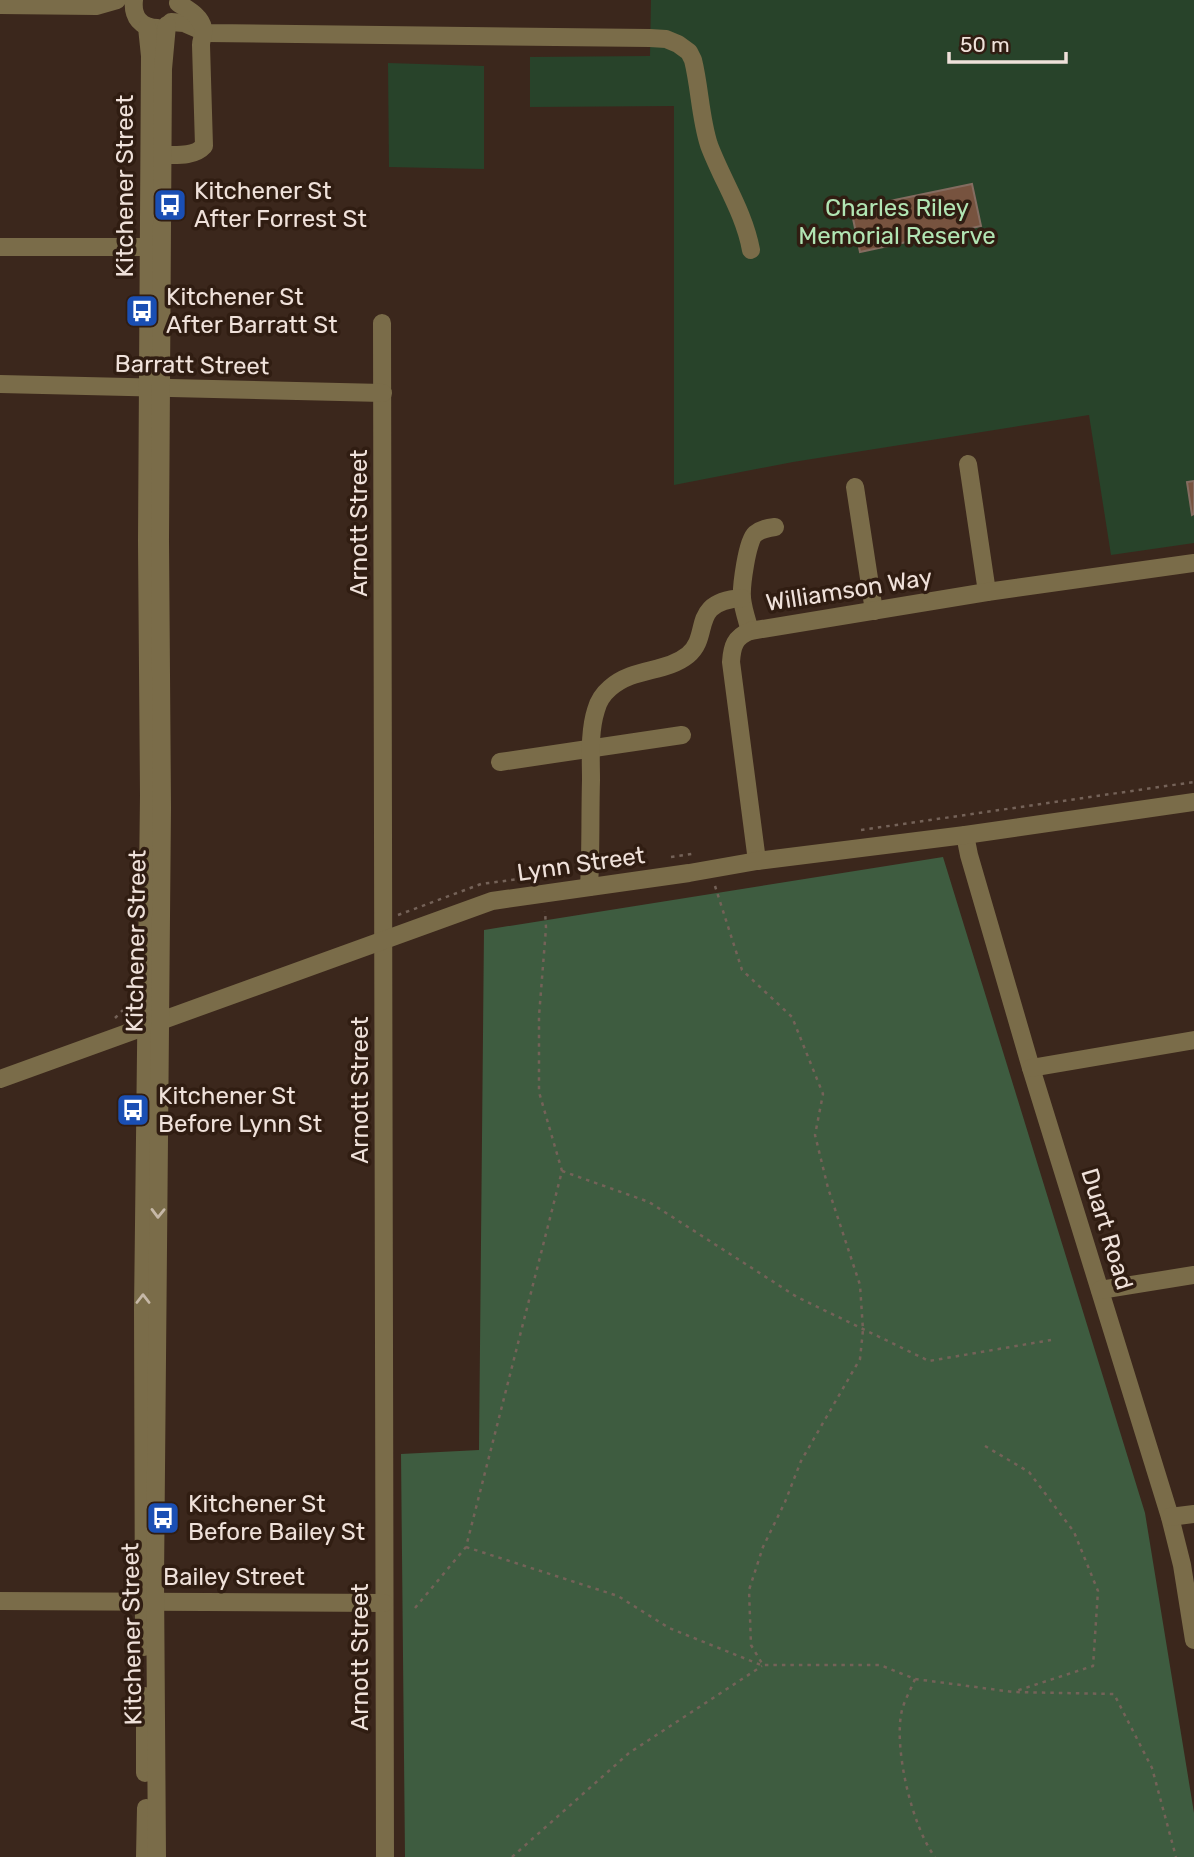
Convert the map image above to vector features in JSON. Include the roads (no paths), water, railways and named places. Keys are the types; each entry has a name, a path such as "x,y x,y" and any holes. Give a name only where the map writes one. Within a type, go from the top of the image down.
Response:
{"street":[{"path":"96,6 117,0"},
{"path":"163,155 187,154 200,151 204,146 201,45 205,31 193,13 177,1"},
{"name":"Kitchener Street","path":"157,247 163,155 163,69 169,24 176,16 177,1"},
{"path":"0,5 96,6 139,15 157,28 184,23 205,31 238,33 666,39 689,52 697,76 700,111 710,145 741,215 751,250"},
{"name":"Kitchener Street","path":"139,15 150,55 157,247 149,795 153,1024 145,1857"},
{"path":"0,247 157,247"},
{"name":"Arnott Street","path":"382,324 385,1857"},
{"name":"Barratt Street","path":"0,384 155,390 383,393"},
{"path":"968,464 987,592"},
{"path":"855,487 874,611"},
{"path":"750,631 742,598 743,576 751,539 765,528 775,527"},
{"name":"Williamson Way","path":"757,861 731,662 734,641 740,635 750,631 987,592 1194,563"},
{"path":"589,887 591,747 599,702 608,690 635,673 678,661 690,654 708,612 717,603 742,598"},
{"path":"499,762 682,735"},
{"name":"Lynn Street","path":"0,1079 492,901 757,861 1194,802"},
{"name":"Duart Road","path":"965,835 1031,1068 1170,1517 1182,1565 1194,1640"},
{"path":"1031,1068 1194,1040"},
{"path":"1100,1290 1194,1275"},
{"path":"1170,1517 1194,1514"},
{"name":"Bailey Street","path":"0,1601 384,1603"},
{"name":"Kitchener Street","path":"149,1601 157,1857"}],"place":[{"name":"Kitchener St After Forrest St","path":"170,205"},
{"name":"Kitchener St After Barratt St","path":"142,311"},
{"name":"Kitchener St Before Lynn St","path":"133,1110"},
{"name":"Kitchener St Before Bailey St","path":"163,1518"}],"park label":[{"name":"Charles Riley Memorial Reserve","path":"897,222"}]}
